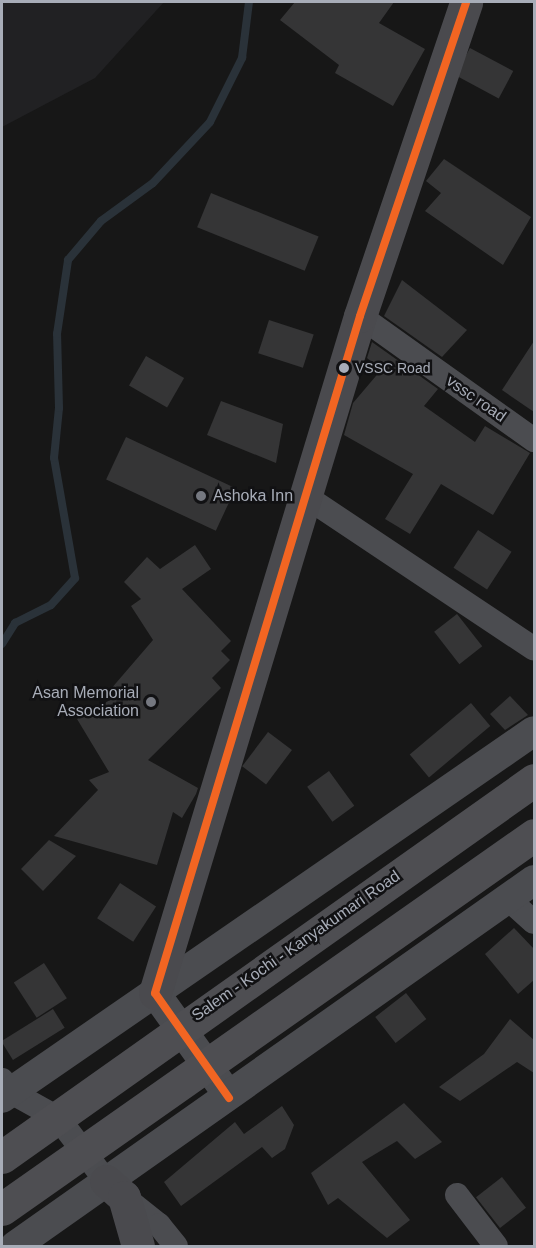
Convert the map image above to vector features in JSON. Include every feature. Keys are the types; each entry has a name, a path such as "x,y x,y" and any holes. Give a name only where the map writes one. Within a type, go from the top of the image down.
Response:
{"highway":[{"name":"Salem - Kochi - Kanyakumari Road","path":"2,1157 534,780"},
{"path":"2,1209 205,1063 534,835"}],"main road":[{"path":"155,993 360,316 466,2"},
{"path":"115,1189 138,1246"}],"street":[{"name":"vssc road","path":"360,316 534,440"},
{"path":"305,496 534,649"},
{"path":"176,1246 159,1225 115,1189 86,1150 57,1118 5,1090 155,993 534,731"},
{"path":"15,1246 115,1189 229,1098 534,880"},
{"path":"507,898 534,922"},
{"path":"155,993 229,1098"},
{"path":"457,1195 496,1246"}],"shaded area":[{"path":"2,2 164,2 95,78 2,127"}],"building":[{"path":"295,2 394,2 379,23 425,49 393,106 335,73 339,65 280,20"},
{"path":"470,48 513,71 499,98 455,75"},
{"path":"444,159 531,217 503,265 425,211 441,193 426,181"},
{"path":"211,193 319,236 305,271 197,227"},
{"path":"402,280 467,330 442,357 384,316"},
{"path":"269,320 314,335 303,368 258,353"},
{"path":"534,341 534,412 502,390"},
{"path":"372,342 438,389 424,406 475,442 485,426 530,453 493,515 441,484 410,534 385,519 413,474 344,435 353,403 381,370 367,358"},
{"path":"146,356 184,378 167,407 129,385"},
{"path":"221,401 283,424 276,463 207,435"},
{"path":"126,437 236,488 216,531 106,480"},
{"path":"478,530 512,552 487,590 453,568"},
{"path":"195,545 211,569 182,589 231,641 221,651 230,660 212,678 221,688 148,760 198,788 196,794 182,818 173,812 157,865 54,836 98,790 89,780 109,772 77,719 117,696 110,690 153,640 131,606 141,599 124,582 147,557 160,569"},
{"path":"457,614 482,646 459,664 434,632"},
{"path":"510,696 528,715 505,730 490,714"},
{"path":"471,703 490,726 429,777 410,754"},
{"path":"268,732 292,750 266,784 242,766"},
{"path":"329,771 354,806 332,822 307,787"},
{"path":"49,840 76,856 43,891 21,869"},
{"path":"120,883 156,906 133,942 97,918"},
{"path":"514,928 534,949 534,980 518,994 485,954"},
{"path":"44,963 67,998 37,1018 14,983"},
{"path":"406,993 426,1019 396,1043 375,1017"},
{"path":"53,1009 65,1028 13,1060 2,1041"},
{"path":"510,1019 534,1040 534,1073 517,1062 460,1101 439,1087 484,1054"},
{"path":"404,1103 442,1142 415,1159 397,1141 362,1162 410,1220 387,1238 338,1198 328,1205 311,1173"},
{"path":"282,1106 294,1125 285,1149 272,1158 262,1147 181,1206 164,1182 235,1122 244,1134"},
{"path":"502,1177 526,1208 500,1228 476,1197"}],"waterway":[{"path":"2,644 15,623 51,605 75,578 54,458 59,408 57,334 68,260 101,221 153,183 210,122 242,58 249,2"}],"transit line":[{"path":"229,1098 155,993 360,316 466,2"}],"place":[{"name":"VSSC Road","path":"344,368"},
{"name":"Ashoka Inn","path":"201,496"},
{"name":"Asan Memorial Association","path":"151,702"}]}
